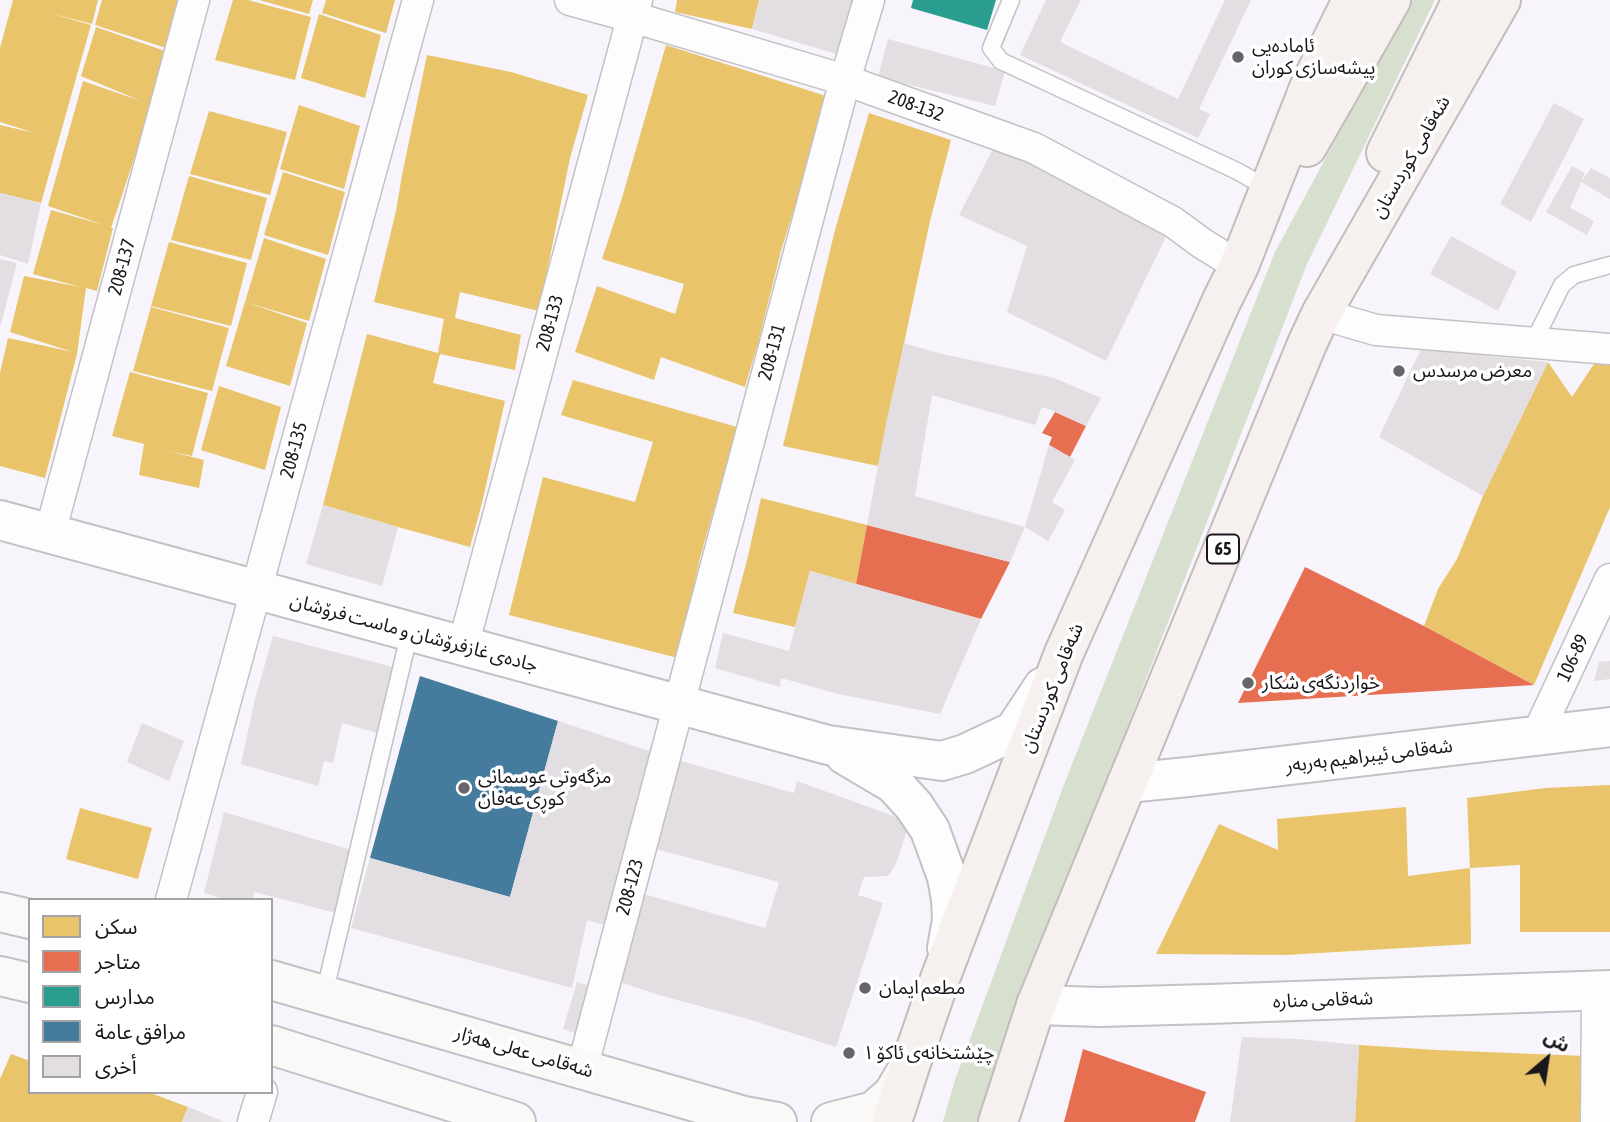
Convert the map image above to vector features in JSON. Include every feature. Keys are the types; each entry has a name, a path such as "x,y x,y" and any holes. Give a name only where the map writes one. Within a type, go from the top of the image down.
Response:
{"highway":[{"name":"شەقامی کوردستان","path":"1239,266 1311,83 1352,0"},
{"name":"شەقامی کوردستان","path":"892,1122 941,976 1065,653 1222,300 1391,0"},
{"name":"شەقامی کوردستان","path":"998,1122 1036,1005 1301,356 1321,314 1378,169 1462,0"},
{"name":"شەقامی کوردستان","path":"1321,314 1501,0"}],"main road":[{"path":"0,912 28,919"},
{"path":"0,976 28,983"},
{"name":"شەقامی عەلی هەژار","path":"273,981 582,1069 718,1114 777,1122"},
{"path":"273,1052 516,1122"},
{"path":"831,1122 874,1111 893,1094 910,1066"}],"street":[{"name":"208-137","path":"50,533 194,0"},
{"name":"208-135","path":"172,898 418,0"},
{"name":"208-132","path":"570,0 635,8 1034,148 1173,222 1239,266"},
{"name":"208-131","path":"678,705 845,80 869,0"},
{"name":"208-133","path":"463,646 635,8"},
{"path":"1321,314 1377,330 1610,349"},
{"name":"جاده‌ی غازفرۆشان و ماست فرۆشان","path":"0,520 828,745"},
{"name":"106-89","path":"1536,737 1610,579"},
{"path":"828,745 942,761 965,754 1014,730 1065,653"},
{"name":"208-123","path":"582,1069 678,705"},
{"name":"شەقامی ئیبراهیم بەربەر","path":"1127,783 1610,727"},
{"path":"828,745 894,784 914,806 930,830 947,877 951,899 952,920 941,976"},
{"path":"1596,1122 1603,991"},
{"name":"شەقامی منارە","path":"1036,1005 1100,1007 1223,1004 1603,991"},
{"path":"253,1122 261,1094"}],"lane":[{"path":"1011,0 991,48 1001,61 1237,171 1269,189"},
{"path":"1533,343 1562,285 1574,275 1610,265"},
{"path":"324,995 410,631"}],"green space":[{"path":"1411,0 1435,0 1307,264 1097,805 982,1122 943,1122 955,1080 1063,787 1275,252"}],"building: سكن":[{"path":"13,0 98,0 92,24 49,13 91,25 41,203 0,193 0,125 35,133 0,122 0,48"},
{"path":"102,0 178,0 166,48 95,25"},
{"path":"233,0 248,0 311,17 295,80 215,60"},
{"path":"259,0 313,0 309,14"},
{"path":"326,0 395,0 386,33 322,13"},
{"path":"677,0 759,0 752,29 675,12"},
{"path":"319,14 381,35 365,98 301,78"},
{"path":"96,27 165,51 152,105 111,228 97,291 86,288 77,354 45,478 0,466 0,373 8,338 73,352 10,332 24,276 80,287 33,274 51,210 104,225 48,206 83,81 141,101 81,76"},
{"path":"666,45 826,96 745,387 661,357 654,380 575,352 597,286 675,314 684,284 602,259"},
{"path":"427,55 511,72 588,95 570,158 539,311 460,292 455,318 521,335 515,370 440,354 433,383 505,401 470,547 323,505 367,334 438,353 444,319 374,302 396,211"},
{"path":"299,105 360,126 344,189 280,169"},
{"path":"209,111 287,132 270,195 190,174"},
{"path":"869,113 951,140 930,221 878,466 783,446 835,230"},
{"path":"283,172 345,192 328,255 264,235"},
{"path":"189,176 267,198 251,260 171,240"},
{"path":"264,238 326,259 309,321 245,302"},
{"path":"169,242 247,263 231,326 151,306"},
{"path":"245,302 307,323 290,386 226,366"},
{"path":"151,307 229,328 212,391 133,371"},
{"path":"1602,352 1610,355 1610,507 1534,685 1424,626 1438,589 1457,559 1483,496 1548,362 1572,397"},
{"path":"130,372 208,393 192,456 168,451 204,460 199,488 139,475 144,444 112,436"},
{"path":"573,380 737,427 700,558 678,658 509,615 543,477 635,502 653,442 561,415"},
{"path":"219,386 281,407 265,470 201,450"},
{"path":"761,498 867,525 856,584 810,571 795,627 733,613"},
{"path":"1610,785 1610,932 1520,932 1520,865 1470,868 1467,798 1545,788"},
{"path":"1406,807 1408,876 1470,868 1471,944 1286,955 1156,954 1219,824 1278,850 1277,819"},
{"path":"80,808 152,828 138,879 66,859"},
{"path":"1359,1045 1585,1056 1582,1122 1355,1122"},
{"path":"11,1054 28,1060 28,1094 153,1094 188,1107 182,1122 0,1122 0,1079"}],"building: متاجر":[{"path":"1055,412 1086,426 1070,457 1049,445 1052,437 1042,433"},
{"path":"867,525 1010,562 981,619 856,584"},
{"path":"1305,567 1424,626 1534,685 1238,703"},
{"path":"1083,1049 1206,1092 1195,1122 1064,1122"}],"building: مدارس":[{"path":"913,0 996,0 987,30 911,8"}],"building: مرافق عامة":[{"path":"420,676 558,721 510,897 370,858"}],"building: أخرى":[{"path":"759,0 862,0 847,57 752,29"},
{"name":"ئامادەیی پیشەسازی کوران","path":"1046,0 1081,0 1060,42 1178,99 1225,0 1251,0 1199,109 1210,114 1198,138 1020,55"},
{"path":"888,39 1005,71 995,106 878,77"},
{"path":"1554,103 1584,119 1531,222 1500,204"},
{"path":"999,137 1173,222 1106,361 1007,312 1027,246 959,215"},
{"path":"1572,166 1585,173 1570,208 1594,221 1587,235 1546,212"},
{"path":"1591,168 1610,178 1610,199 1581,182"},
{"path":"0,193 41,203 28,264 0,255"},
{"path":"1451,236 1517,272 1498,311 1430,274"},
{"path":"0,259 17,263 1,324 0,324"},
{"path":"904,343 1054,378 1101,398 1086,426 1042,407 1035,425 932,395 915,496 1025,527 1010,562 867,525"},
{"path":"1421,349 1548,362 1483,496 1379,437"},
{"path":"1049,445 1075,460 1052,502 1065,510 1048,541 1025,527"},
{"path":"323,505 398,527 382,586 306,564"},
{"path":"810,571 981,619 940,714 838,694 781,678 780,687 715,668 723,633 789,651"},
{"path":"273,636 401,669 381,734 342,723 333,763 324,761 318,786 241,764 255,699"},
{"path":"1610,661 1610,679 1594,681 1599,662"},
{"path":"558,721 655,753 608,926 587,920 572,988 351,928 370,858 510,897"},
{"path":"142,723 184,741 169,781 127,762"},
{"path":"674,759 794,793 797,781 910,822 895,866 888,876 864,877 858,895 883,903 836,1047 608,978 636,892 765,928 779,882 652,848"},
{"path":"224,812 358,852 344,915 254,892 253,898 221,898 204,893"},
{"path":"577,982 600,989 587,1037 563,1029"},
{"path":"1242,1037 1359,1045 1355,1122 1230,1122"},
{"path":"188,1107 225,1122 182,1122"}],"place":[{"name":"ئامادەیی پیشەسازی کوران","path":"1238,57"},
{"name":"معرض مرسدس","path":"1399,371"},
{"name":"خواردنگەی شکار","path":"1248,683"},
{"name":"مزگەوتی عوسمانی کوڕی عەفان","path":"464,788"},
{"name":"مطعم ايمان","path":"865,988"},
{"name":"چێشتخانەی ئاکۆ ١","path":"849,1053"}]}
